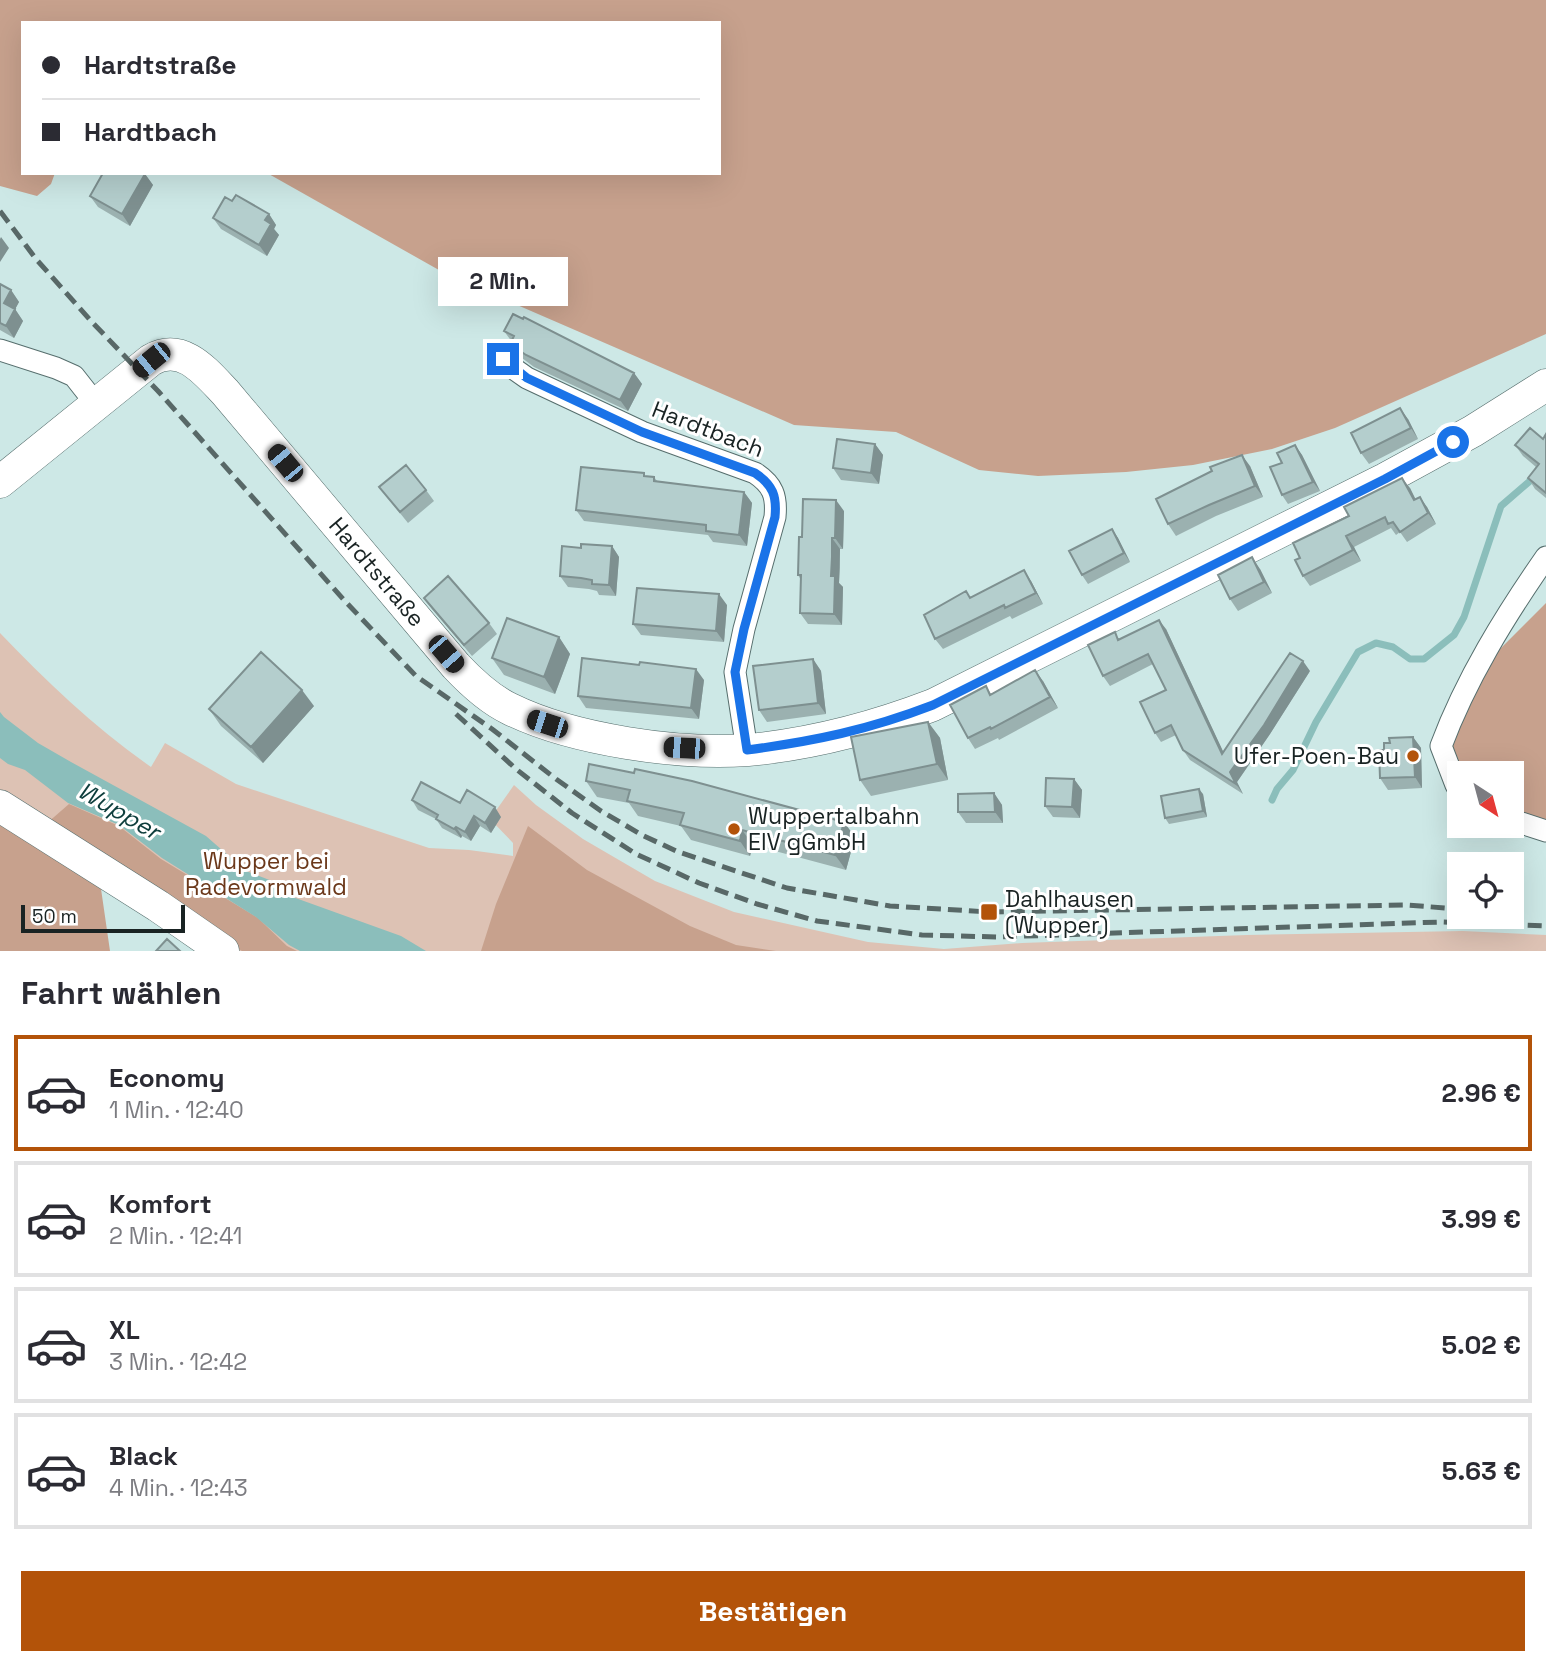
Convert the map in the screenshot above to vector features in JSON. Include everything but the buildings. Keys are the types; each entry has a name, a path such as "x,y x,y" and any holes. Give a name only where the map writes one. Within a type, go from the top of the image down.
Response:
{"main road":[{"name":"Hardtstraße","path":"0,482 156,356 173,354 188,359 225,392 456,666 492,699 529,718 566,730 620,742 658,747 747,750 823,739 893,720 933,705 1385,479 1473,431 1546,385"},
{"path":"0,806 158,906 223,951"}],"street":[{"path":"0,350 74,376 96,404"},
{"name":"Hardtbach","path":"499,352 510,366 527,378 642,432 755,473 774,489 775,517 735,672 747,750"},
{"path":"1447,762 1441,746 1455,710 1506,618 1546,557"},
{"path":"1524,824 1546,831"}],"green space":[{"name":"Wupper bei Radevormwald","path":"0,633 72,704 151,767 165,743 236,784 429,848 513,856 513,843 490,819 514,785 536,805 583,839 655,881 734,912 868,942 944,949 1022,943 1247,935 1463,931 1546,935 1546,951 240,951 201,922 0,799"}],"shaded area":[{"path":"0,0 1546,0 1546,334 1335,428 1272,449 1193,465 1126,472 1038,476 979,470 896,432 794,425 446,274 271,175 721,175 721,21 21,21 21,175 54,175 51,184 37,196 0,186"},
{"path":"1546,603 1546,825 1524,819 1524,761 1453,761 1444,745 1485,664"},
{"path":"69,804 119,826 161,859 258,918 287,946 297,951 242,951 46,824"},
{"path":"0,813 99,875 110,951 0,951"},
{"path":"528,826 587,870 690,926 736,945 776,951 481,951 496,904"}],"water":[{"name":"Wupper","path":"0,712 38,743 206,836 246,871 272,881 290,896 401,936 426,951 300,951 289,945 256,917 162,858 119,825 68,803 25,770 0,758"}],"waterway":[{"name":"Hardtbach","path":"1272,800 1277,789 1293,770 1316,722 1358,652 1376,643 1393,647 1410,659 1424,659 1454,635 1464,617 1501,506 1537,475"}],"railway":[{"path":"0,211 36,259 92,322 158,391 344,600 416,676 601,811 642,835 676,851 787,888 890,906 989,912 1405,905 1447,908"},
{"path":"456,714 516,769 572,813 636,854 699,883 757,904 817,921 922,935 998,937 1441,922 1546,926"}],"place":[{"name":"Ufer-Poen-Bau","path":"1413,756"},
{"name":"Wuppertalbahn EIV gGmbH","path":"734,829"},
{"name":"Dahlhausen (Wupper)","path":"989,912"}],"route":[{"path":"503,359 527,378 642,432 755,473 774,489 775,517 735,672 747,750 823,739 893,720 933,705 1385,479 1453,442"}]}
